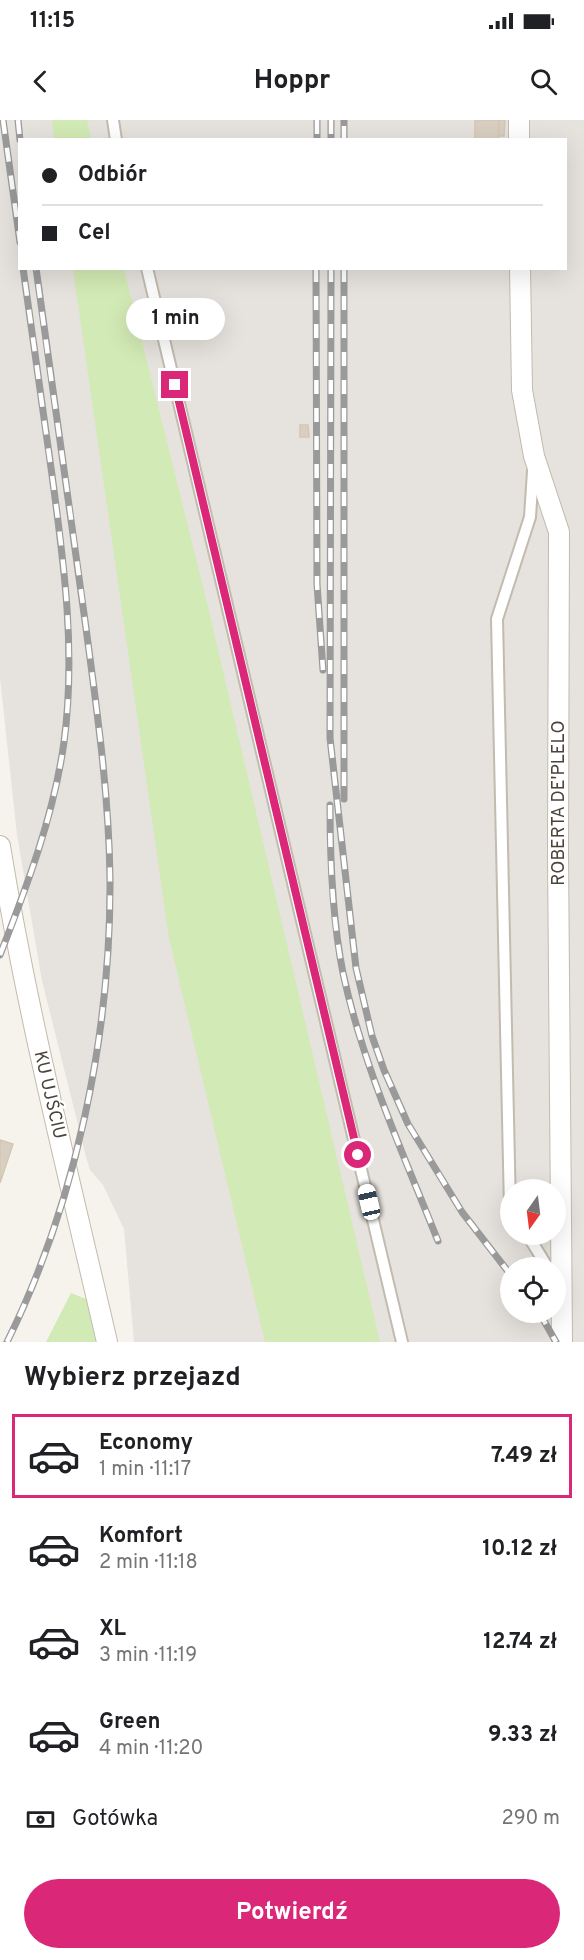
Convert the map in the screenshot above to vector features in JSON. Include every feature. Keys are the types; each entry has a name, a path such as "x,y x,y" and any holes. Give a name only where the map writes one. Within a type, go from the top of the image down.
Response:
{"street":[{"path":"519,120 519,138"},
{"name":"ROBERTA DE'PLELO","path":"520,270 522,390 534,456 559,532 558,1257"},
{"name":"KU UJŚCIU","path":"0,846 29,1008 107,1342"},
{"name":"ROBERTA DE'PLELO","path":"561,1323 562,1342"}],"lane":[{"path":"113,120 116,138"},
{"path":"147,270 402,1342"},
{"path":"509,1179 496,619 530,518 534,456"}],"shaded area":[{"path":"0,120 584,120 584,1342 134,1342 124,1229 103,1185 90,1170 42,981 17,835 0,678"}],"green space":[{"path":"52,120 87,120 91,138 54,138"},
{"path":"73,270 124,270 208,607 380,1342 265,1342 169,938"},
{"path":"71,1293 86,1299 96,1342 46,1342"}],"building":[{"path":"475,120 499,120 499,138 475,138"},
{"path":"499,120 505,120 504,136 499,136"},
{"path":"300,425 308,425 309,437 300,437"},
{"path":"0,1140 13,1144 0,1183"}],"railway":[{"path":"3,120 18,228"},
{"path":"18,120 20,138"},
{"path":"317,120 317,138"},
{"path":"331,120 331,138"},
{"path":"344,120 344,138"},
{"path":"0,955 29,877 54,796 64,742 69,675 69,641 61,542 23,270"},
{"path":"7,1342 31,1289 52,1233 85,1116 96,1057 109,938 109,847 102,753 36,270"},
{"path":"316,270 317,584 323,670"},
{"path":"331,270 330,738 356,968 372,1036 408,1124 462,1212 500,1261"},
{"path":"344,270 344,799"},
{"path":"330,805 334,910 339,952 351,1008 385,1109 438,1241"},
{"path":"545,1323 556,1342"}],"route":[{"path":"175,385 358,1155"}]}
